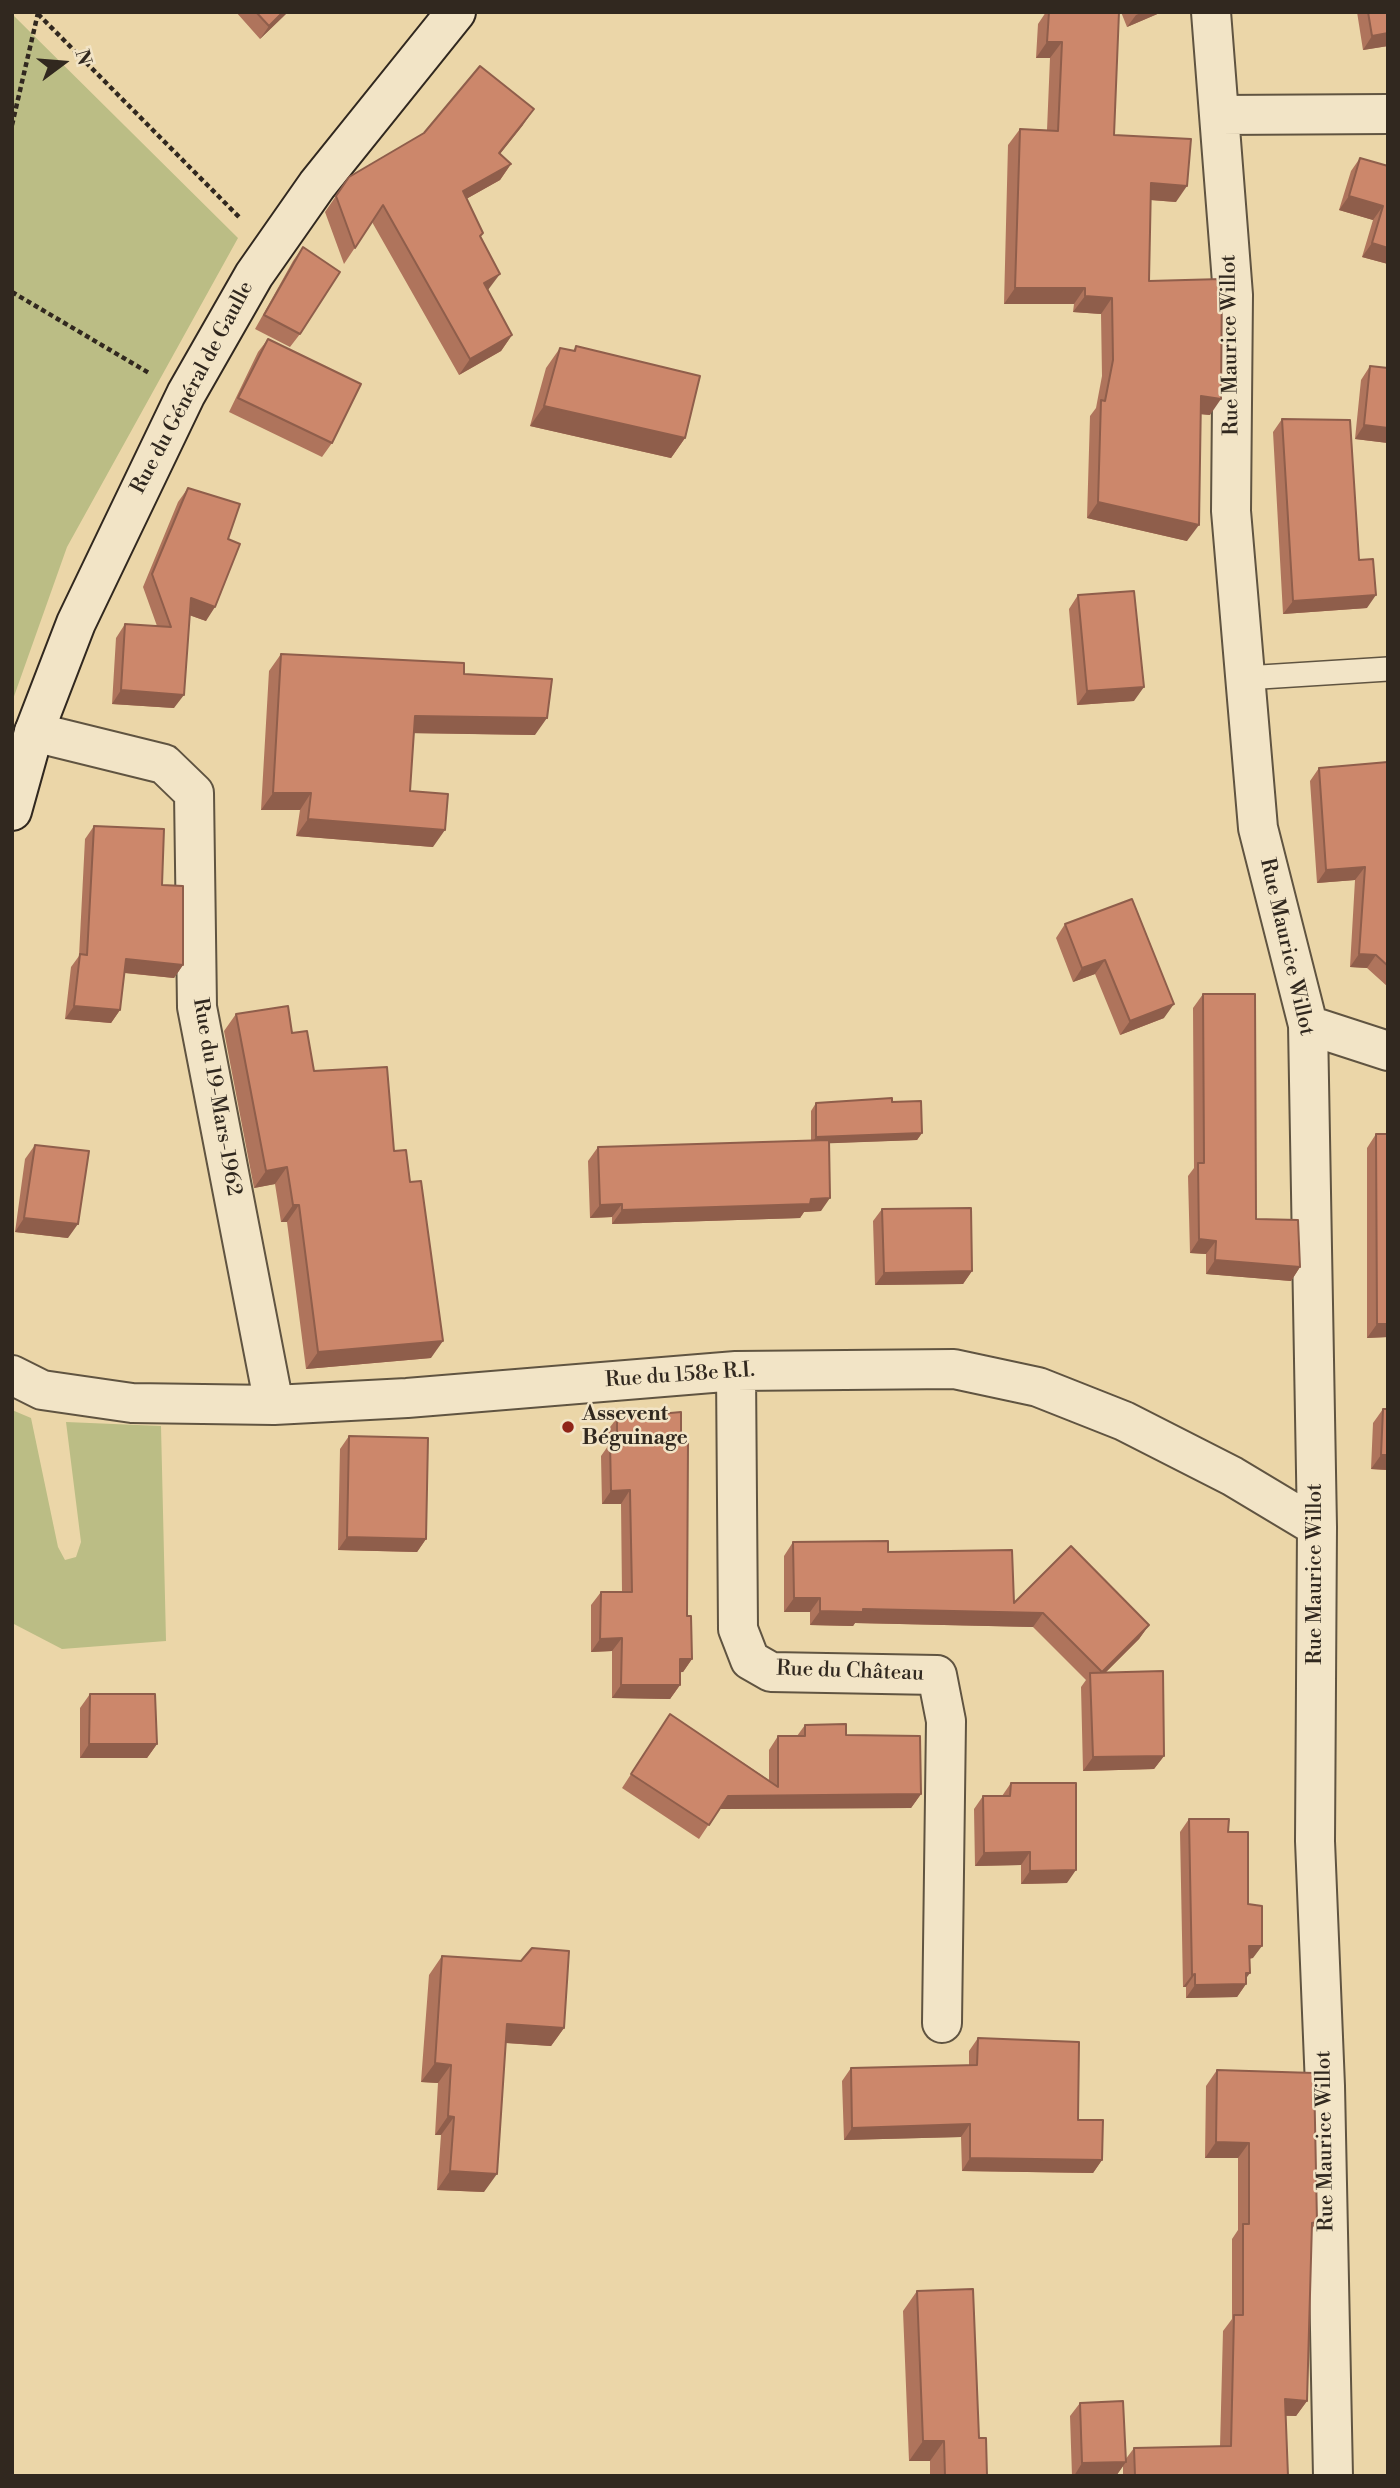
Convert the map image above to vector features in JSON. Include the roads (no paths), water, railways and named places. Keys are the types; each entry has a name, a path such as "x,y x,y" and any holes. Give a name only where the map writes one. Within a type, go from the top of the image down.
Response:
{"street":[{"name":"Rue du Général de Gaulle","path":"12,811 34,732 76,623 186,394 254,275 317,185 456,12"},
{"name":"Rue Maurice Willot","path":"1212,12 1233,295 1231,511 1258,828 1308,1025 1317,1527 1315,1841 1325,2086 1334,2476"},
{"path":"1220,115 1388,114"},
{"name":"Rue du 19-Mars-1962","path":"34,732 164,764 194,793 197,1007 274,1405"},
{"path":"1308,1025 1388,1051"},
{"name":"Rue du 158e R.I.","path":"12,1375 42,1390 132,1403 274,1405 407,1398 736,1371 954,1369 1038,1387 1124,1420 1232,1476 1317,1527"},
{"name":"Rue du Château","path":"736,1371 738,1629 750,1660 771,1672 937,1675 943,1693 946,1721 942,2023"}],"lane":[{"path":"1245,678 1388,669"}],"place":[{"name":"Assevent Béguinage","path":"568,1427"}]}
